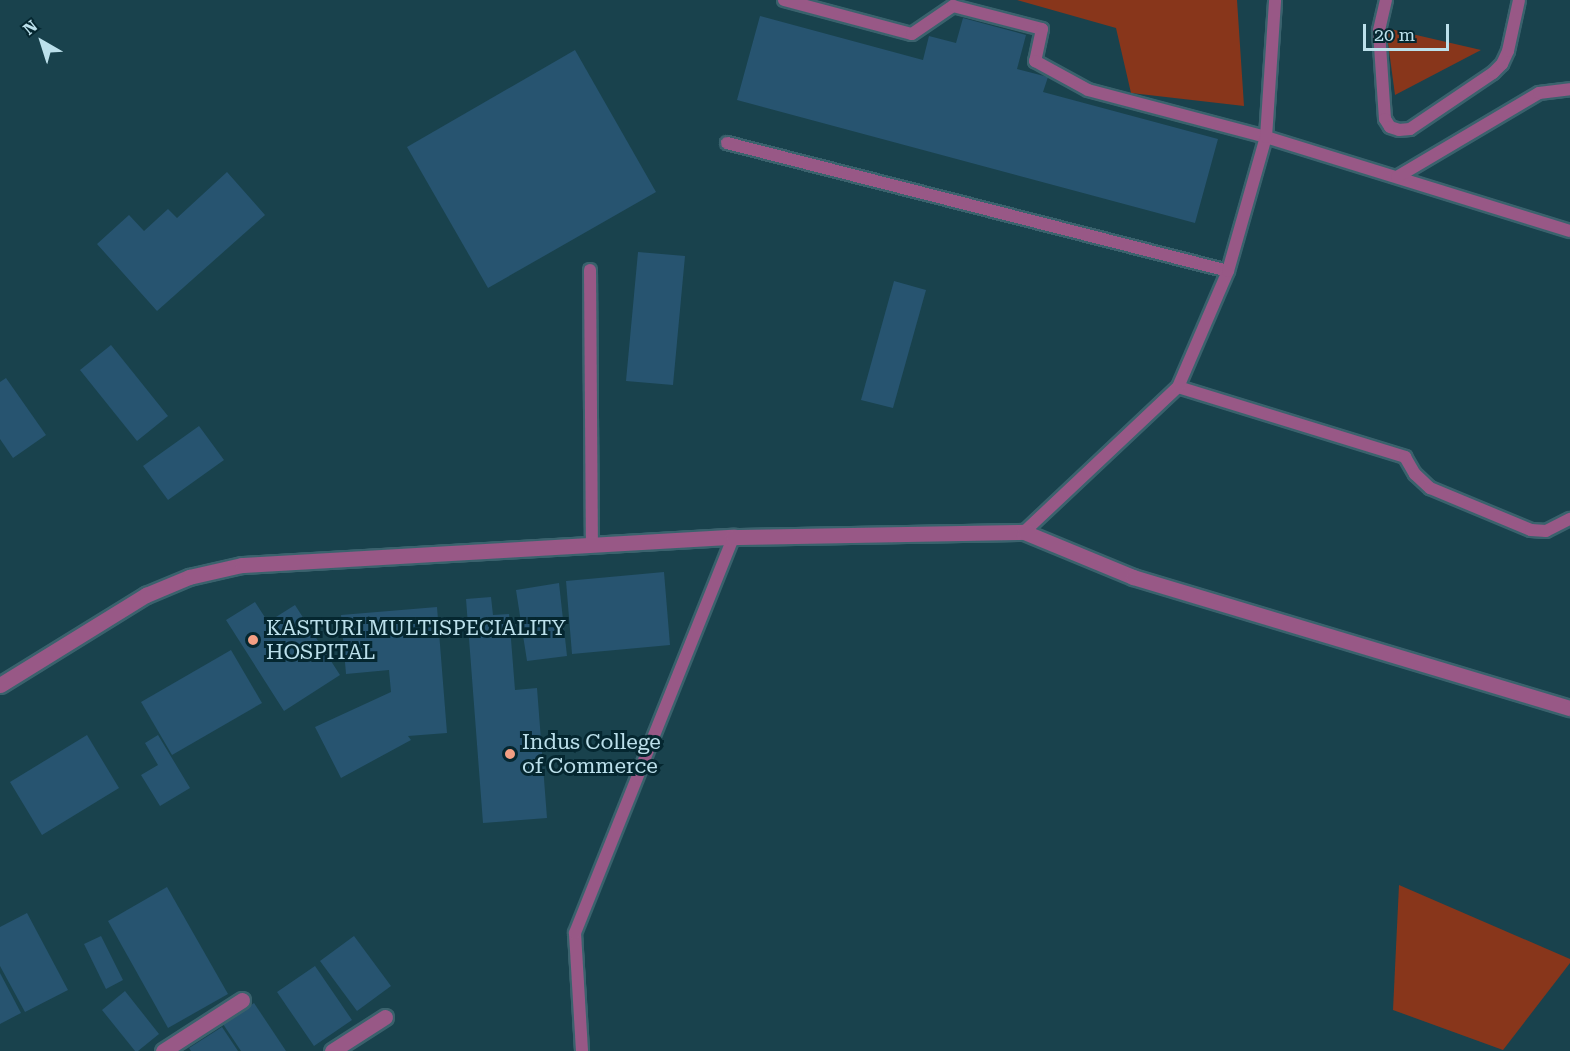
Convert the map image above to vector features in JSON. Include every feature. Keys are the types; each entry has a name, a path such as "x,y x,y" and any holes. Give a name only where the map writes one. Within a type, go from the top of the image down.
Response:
{"street":[{"path":"0,686 146,596 189,577 242,565 734,537 1024,532 1132,577 1570,708"},
{"path":"163,1051 242,1000"},
{"path":"332,1051 385,1017"}],"lane":[{"path":"784,0 912,34 952,6 1042,29 1035,61 1088,90 1266,137 1570,231"},
{"path":"1024,532 1178,387 1228,271 1266,137 1275,0"},
{"path":"1386,0 1379,31 1385,119 1390,127 1399,130 1410,129 1493,73 1502,64 1508,51 1519,0"},
{"path":"1397,177 1539,93 1570,88"},
{"path":"727,143 1228,271"},
{"path":"590,270 592,545"},
{"path":"1178,387 1405,457 1415,474 1430,488 1532,530 1546,531 1570,519"},
{"path":"582,1051 575,933 734,537"}],"shaded area":[{"path":"1017,0 1237,0 1244,106 1131,93 1116,28"},
{"path":"1386,28 1481,50 1395,95"},
{"path":"1399,885 1570,959 1570,963 1503,1050 1393,1010"}],"building":[{"path":"760,16 923,60 929,36 956,43 963,18 1026,35 1017,69 1048,77 1043,92 1218,139 1195,223 737,100"},
{"path":"575,50 656,192 488,288 407,147"},
{"path":"227,172 265,215 157,311 97,244 129,215 144,231 168,209 177,218"},
{"path":"638,252 685,256 673,385 626,381"},
{"path":"894,281 926,290 893,408 861,400"},
{"path":"111,345 168,416 137,441 80,370"},
{"path":"6,378 46,435 13,458 0,439 0,382"},
{"path":"199,426 224,460 168,500 143,466"},
{"path":"664,572 670,645 572,654 566,581"},
{"path":"559,583 567,656 527,661 516,590"},
{"name":"Indus College of Commerce","path":"491,597 493,615 509,614 515,690 537,688 547,818 483,823 466,599"},
{"path":"255,602 268,622 295,605 340,675 284,711 226,620"},
{"path":"437,607 447,733 408,736 411,740 341,778 315,727 391,692 389,670 346,674 341,615"},
{"path":"231,650 262,703 172,755 141,702"},
{"path":"87,735 119,788 42,835 10,782"},
{"path":"158,735 190,788 160,806 141,775 158,765 145,743"},
{"path":"167,887 228,994 168,1028 108,921"},
{"path":"27,913 68,990 25,1012 0,966 0,927"},
{"path":"101,936 123,980 106,989 84,944"},
{"path":"354,936 391,986 357,1011 320,961"},
{"path":"315,966 352,1020 314,1046 277,992"},
{"path":"0,973 21,1013 0,1024"},
{"path":"125,991 159,1034 138,1051 135,1051 102,1010"},
{"path":"254,1003 286,1051 241,1051 223,1024"},
{"path":"222,1027 238,1051 191,1051 189,1048"}],"place":[{"name":"KASTURI MULTISPECIALITY HOSPITAL","path":"253,640"},
{"name":"Indus College of Commerce","path":"510,754"}]}
